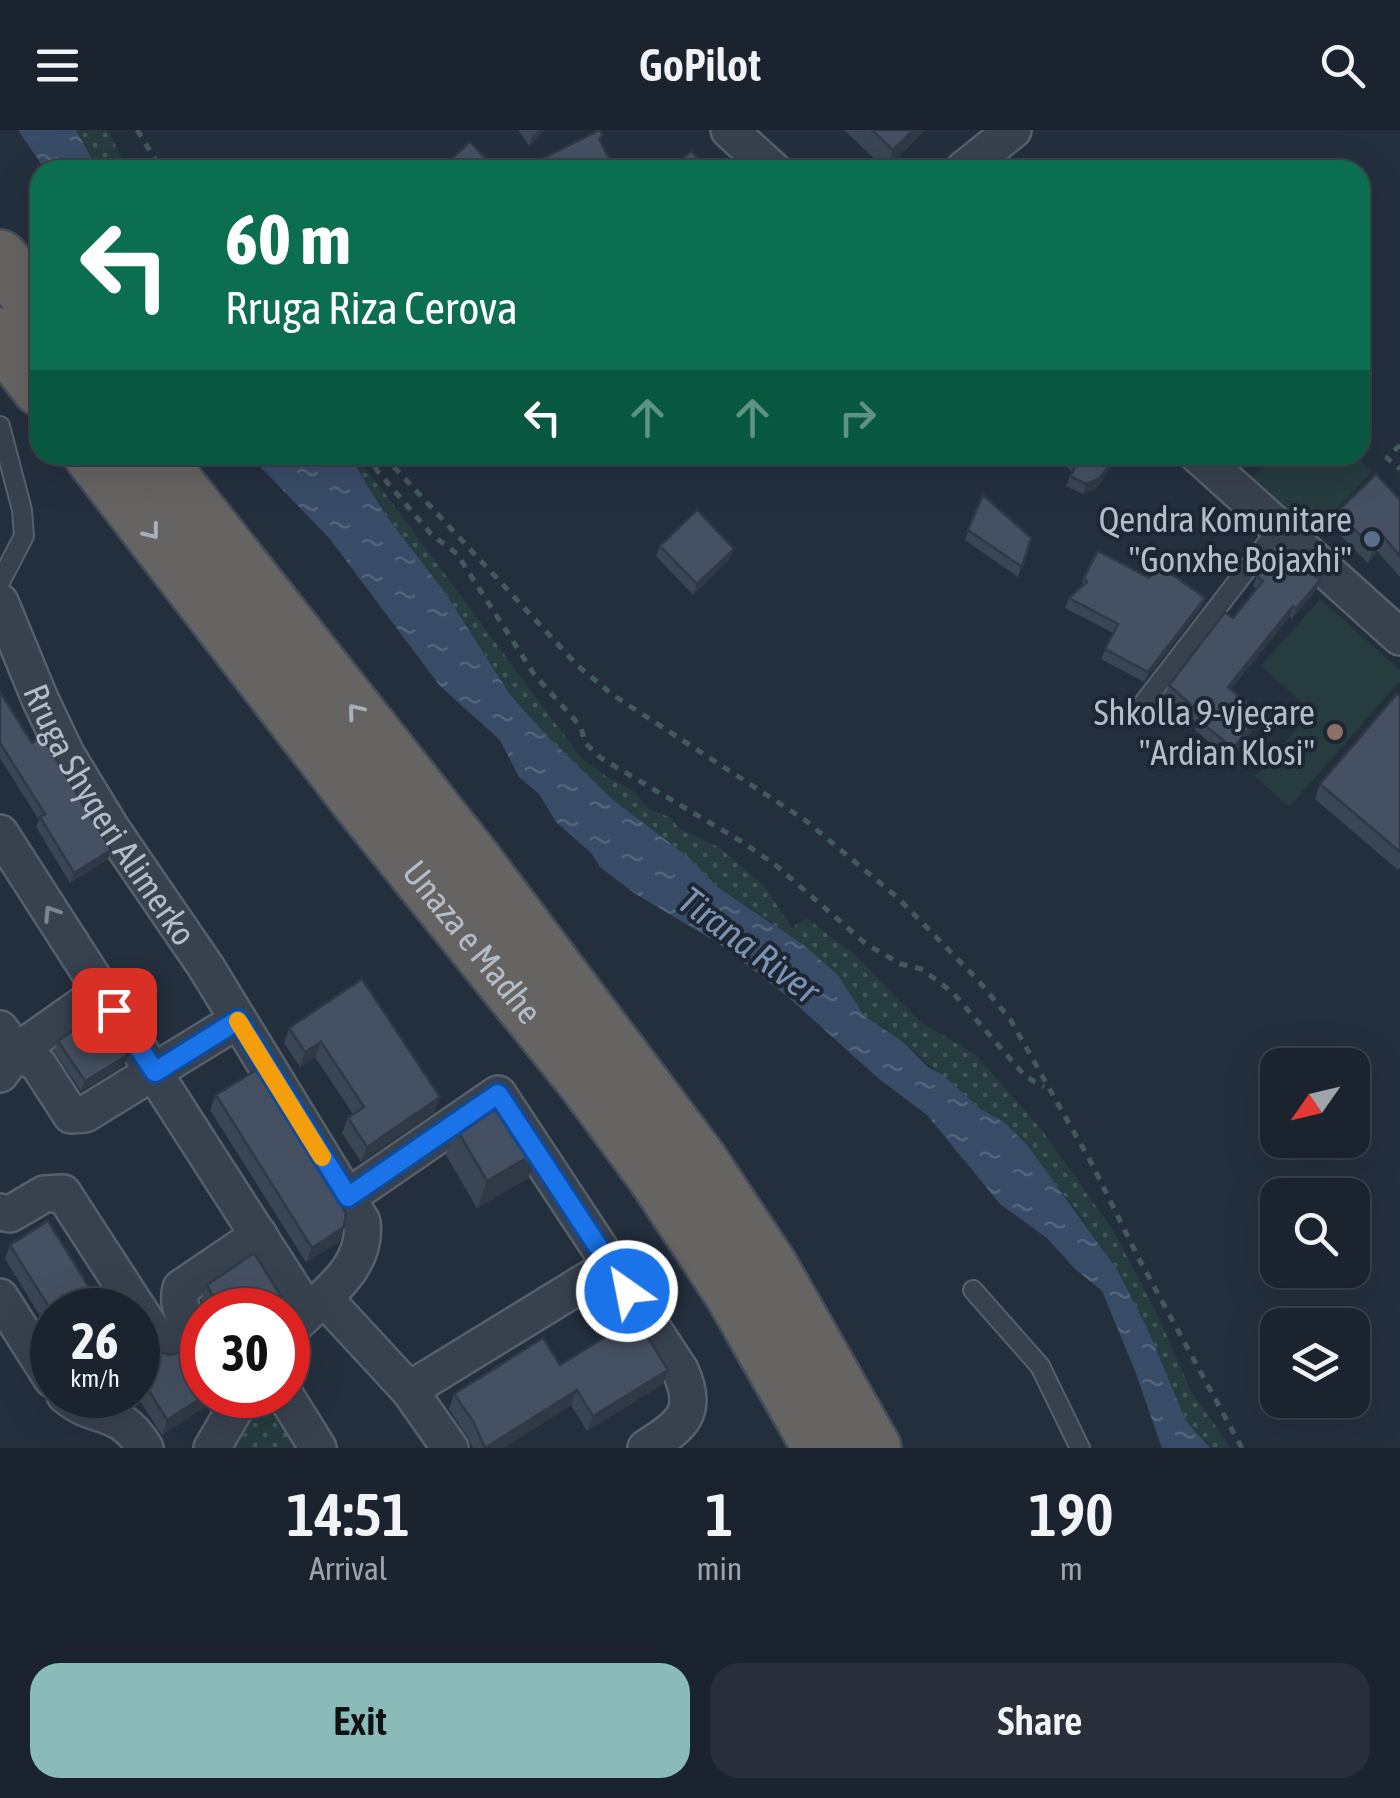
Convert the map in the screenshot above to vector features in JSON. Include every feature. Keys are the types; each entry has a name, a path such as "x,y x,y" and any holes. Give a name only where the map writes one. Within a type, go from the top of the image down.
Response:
{"highway":[{"path":"0,258 30,297"},
{"path":"0,336 30,375"},
{"name":"Unaza e Madhe","path":"100,465 361,802 586,1082 656,1177 732,1292 821,1448"},
{"path":"161,465 611,1039 699,1160 770,1267 873,1448"},
{"path":"394,760 503,864 635,1032 770,1224 904,1448"},
{"path":"361,802 424,907 554,1078 668,1239 756,1381 792,1448"}],"street":[{"path":"729,130 762,160"},
{"path":"976,160 1013,130"},
{"path":"1209,465 1400,638"},
{"name":"Rruga Shyqeri Alimerko","path":"0,602 66,754 111,828 206,967 362,1222 364,1237 353,1263 310,1309"},
{"path":"0,833 291,1288"},
{"path":"3,1059 102,992"},
{"path":"3,1059 38,1064 71,1115 86,1114 238,1020"},
{"path":"348,1197 498,1094 688,1386 685,1415 670,1432 646,1448"},
{"path":"0,1212 10,1214 44,1194 64,1194 174,1349"},
{"path":"174,1349 181,1288 259,1235"},
{"path":"410,1390 611,1266"},
{"path":"0,1297 30,1344"},
{"path":"310,1316 410,1390 450,1448"},
{"path":"123,1418 144,1448"},
{"path":"212,1448 228,1418"},
{"path":"299,1418 318,1448"}],"lane":[{"path":"0,426 22,510 24,536 0,582"},
{"path":"1144,704 1278,529"},
{"path":"973,1290 1040,1366 1080,1448"}],"path":[{"path":"137,130 156,160"},
{"path":"1400,445 1387,458 1400,469"},
{"path":"372,465 431,534 456,554 534,674 581,726 585,743 601,758 744,842 866,944 938,981 954,994 1025,1076 1047,1089"},
{"path":"392,465 577,665 613,695 805,820 856,860 932,929 1010,1019 1092,1164 1242,1448"}],"green space":[{"path":"76,130 108,130 121,157 92,160"},
{"path":"355,465 363,465 372,476 581,758 632,790 649,809 669,817 680,829 719,847 765,887 792,928 807,918 857,957 919,1021 976,1055 1041,1129 1113,1230 1192,1393 1231,1448 1210,1448 1186,1421 1118,1271 1075,1208 1004,1122 979,1108 902,1041 864,1016 838,975 763,916 719,888 687,856 612,799 545,734 510,693 446,594 385,514"},
{"path":"1264,465 1365,465 1372,472 1311,536 1251,479"},
{"path":"1320,599 1400,670 1400,681 1289,807 1255,776 1312,711 1261,666"},
{"path":"250,1418 287,1418 309,1448 230,1448"}],"water":[{"path":"18,130 76,130 92,160 38,160"},
{"name":"Tirana River","path":"259,465 355,465 385,514 446,594 509,693 545,734 612,799 687,856 719,888 805,946 838,975 864,1016 902,1041 928,1067 943,1075 979,1108 1004,1122 1028,1146 1118,1271 1186,1421 1210,1448 1162,1448 1102,1291 1047,1238 1000,1204 927,1115 879,1079 788,997 718,943 634,893 600,867 592,854 556,822 539,794 519,777 500,740 440,686 330,539"}],"building":[{"path":"600,130 603,135 599,139 610,160 540,160"},
{"path":"872,130 913,130 893,150"},
{"path":"470,142 487,160 451,160"},
{"path":"692,151 698,160 680,160"},
{"path":"1076,465 1110,465 1099,479 1086,484 1070,476"},
{"name":"Qendra Komunitare \"Gonxhe Bojaxhi\"","path":"1376,474 1400,500 1400,556 1383,536 1373,548 1337,512"},
{"path":"983,495 1031,538 1022,567 968,530"},
{"path":"697,510 734,549 697,584 660,546"},
{"path":"1282,546 1320,580 1296,609 1293,606 1228,687 1261,714 1233,748 1198,720 1202,715 1169,685 1225,612 1233,618 1263,581 1257,576"},
{"path":"1098,551 1149,578 1159,565 1205,598 1148,672 1105,649 1118,624 1069,598 1087,582 1084,577"},
{"path":"0,692 32,743 42,736 111,850 74,873 40,817 45,814 0,743"},
{"path":"1397,694 1400,696 1400,852 1320,784"},
{"path":"362,979 440,1097 367,1147 348,1118 364,1107 321,1042 305,1052 289,1028"},
{"path":"100,1012 128,1055 85,1081 58,1041"},
{"path":"256,1070 346,1213 344,1227 312,1248 216,1095"},
{"path":"502,1096 538,1151 487,1181 456,1128"},
{"path":"48,1221 89,1288 37,1288 10,1245"},
{"path":"254,1253 276,1288 209,1288 207,1285"},
{"path":"636,1318 668,1370 593,1416 577,1390 485,1448 473,1421 454,1394 543,1338 560,1365"},
{"path":"160,1352 170,1355 180,1352 180,1412 167,1420 160,1409"}],"slow traffic":[{"path":"238,1021 322,1157"}],"place":[{"name":"Qendra Komunitare \"Gonxhe Bojaxhi\"","path":"1372,539"},
{"name":"Shkolla 9-vjeçare \"Ardian Klosi\"","path":"1335,732"}],"route":[{"path":"114,1010 155,1072 238,1020 348,1197 498,1094 627,1291"}]}
